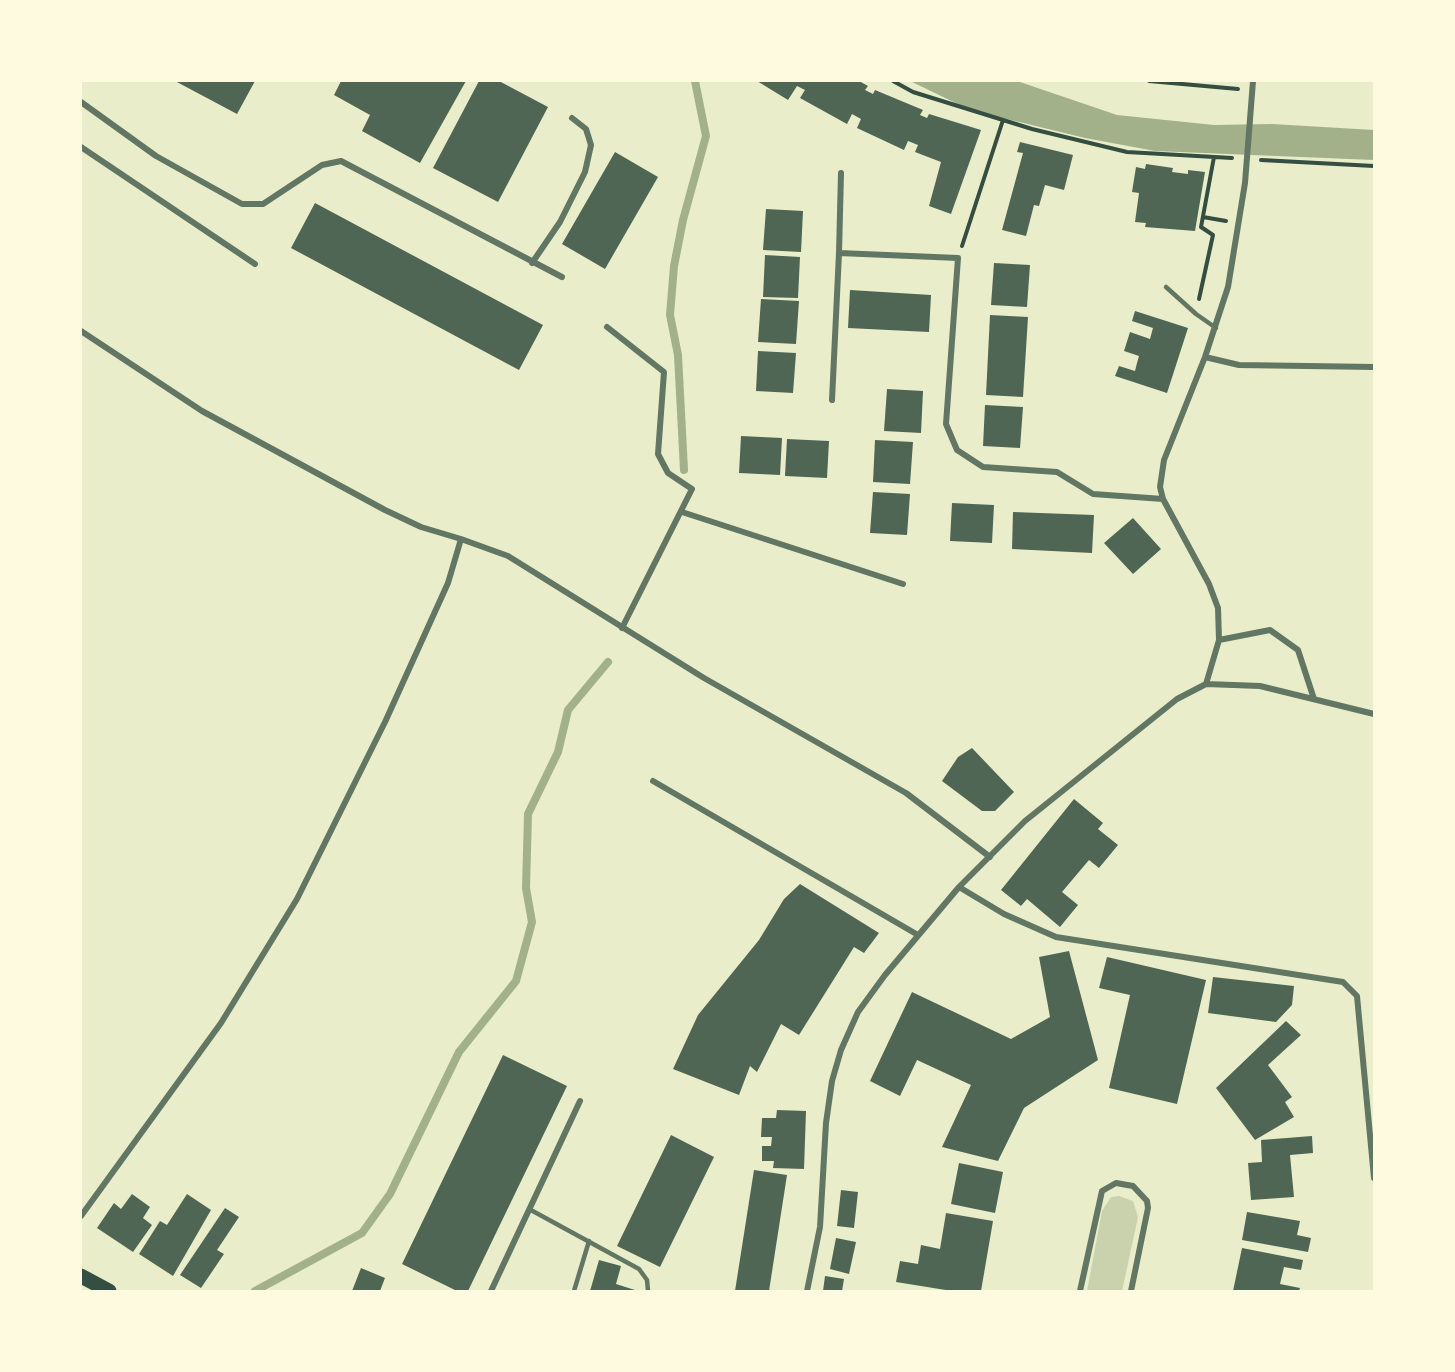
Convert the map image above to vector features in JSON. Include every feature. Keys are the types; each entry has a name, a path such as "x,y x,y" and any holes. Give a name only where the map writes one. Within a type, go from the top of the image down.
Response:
{"main road":[{"path":"81,1276 109,1291"}],"street":[{"path":"1206,684 1219,640 1218,608 1209,584 1163,499 1160,487 1164,460 1216,327 1236,247 1253,81"},
{"path":"81,102 156,156 242,204 263,204 322,165 341,161 562,277"},
{"path":"532,263 560,222 585,172 591,145 586,129 572,118"},
{"path":"81,147 255,264"},
{"path":"832,400 841,173"},
{"path":"839,253 958,258 946,423 957,450 983,467 1057,472 1093,494 1163,499"},
{"path":"607,327 664,372 658,454 668,473 693,489 622,628"},
{"path":"81,331 202,411 385,510 421,527 508,556 704,678 906,792 990,857"},
{"path":"1205,357 1239,365 1374,367"},
{"path":"682,512 903,584"},
{"path":"81,1216 221,1023 297,899 448,583 461,539"},
{"path":"1219,640 1270,630 1298,650 1314,699"},
{"path":"807,1291 819,1227 826,1123 832,1081 838,1060 858,1012 959,887 1025,821 1168,706 1206,684 1260,686 1374,714"},
{"path":"653,781 918,935"},
{"path":"959,887 1004,914 1056,937 1250,970 1342,982 1356,996 1374,1178"},
{"path":"490,1291 580,1101"},
{"path":"1080,1291 1102,1191 1116,1183 1133,1186 1147,1201 1131,1291"}],"lane":[{"path":"1166,287 1196,314 1216,327"},
{"path":"529,1209 639,1269 647,1280 648,1291"},
{"path":"574,1291 589,1241"}],"path":[{"path":"893,81 913,92 1003,120 1127,152 1236,158"},
{"path":"1149,81 1252,90"},
{"path":"958,258 1003,120"},
{"path":"1196,314 1213,235 1201,227 1214,157"},
{"path":"1258,160 1374,166"},
{"path":"1203,218 1222,221"}],"shaded area":[{"path":"910,81 1017,81 1117,115 1214,125 1272,124 1374,130 1374,160 1155,151 1085,138 970,110"},
{"path":"1119,1196 1133,1201 1138,1217 1122,1291 1087,1291 1102,1211 1111,1197"}],"building":[{"path":"175,81 255,81 237,114"},
{"path":"341,81 466,81 420,163 362,131 370,115 334,95"},
{"path":"479,81 499,81 548,107 498,202 433,168"},
{"path":"757,81 859,81 868,86 865,90 873,94 875,90 923,110 920,115 927,118 929,114 981,130 951,214 929,206 941,162 915,152 918,145 908,141 904,150 857,128 861,119 852,114 847,124 800,98 805,90 797,86 788,100"},
{"path":"1020,142 1073,155 1064,190 1045,185 1039,206 1034,205 1026,236 1002,230 1023,153 1017,152"},
{"path":"615,152 658,177 605,269 562,244"},
{"path":"1146,164 1173,168 1172,172 1188,174 1188,170 1205,172 1195,231 1145,227 1146,223 1135,222 1139,193 1132,192 1136,167 1145,169"},
{"path":"315,203 543,325 519,370 291,248"},
{"path":"766,209 803,211 801,252 763,250"},
{"path":"765,255 800,257 798,298 763,297"},
{"path":"994,263 1030,265 1027,307 991,305"},
{"path":"850,290 931,295 929,332 848,328"},
{"path":"761,299 799,301 796,344 758,342"},
{"path":"1135,311 1188,328 1167,393 1115,376 1119,366 1135,371 1139,356 1124,351 1130,332 1150,339 1153,328 1132,321"},
{"path":"990,315 1028,317 1023,397 986,395"},
{"path":"758,351 796,353 793,393 756,391"},
{"path":"887,389 923,391 921,433 884,431"},
{"path":"985,405 1023,407 1020,448 983,446"},
{"path":"741,436 782,438 780,475 739,473"},
{"path":"787,439 829,441 827,478 785,476"},
{"path":"875,440 913,442 910,484 873,482"},
{"path":"873,492 910,494 907,535 870,533"},
{"path":"952,503 994,505 992,543 950,541"},
{"path":"1013,512 1094,515 1092,553 1012,549"},
{"path":"1133,518 1161,549 1133,574 1104,543"},
{"path":"972,748 1014,792 995,811 982,811 942,781 958,757"},
{"path":"1074,799 1103,823 1098,829 1118,845 1099,868 1089,860 1062,892 1078,905 1060,927 1027,899 1021,906 1001,890"},
{"path":"800,884 879,933 864,953 854,947 799,1035 781,1024 757,1072 750,1066 739,1095 673,1069 698,1015 759,940 784,899"},
{"path":"1069,951 1098,1060 1024,1108 998,1161 942,1147 971,1085 917,1060 900,1096 870,1081 912,992 1011,1039 1050,1017 1039,957"},
{"path":"1107,957 1206,980 1177,1104 1109,1088 1130,995 1099,988"},
{"path":"1213,977 1294,986 1292,1005 1276,1022 1208,1013"},
{"path":"1286,1021 1301,1035 1268,1065 1292,1097 1285,1102 1294,1117 1255,1140 1216,1088"},
{"path":"503,1055 567,1086 468,1291 457,1291 402,1264"},
{"path":"777,1110 806,1111 804,1169 773,1168 774,1161 762,1161 762,1146 771,1146 772,1137 761,1137 762,1118 776,1118"},
{"path":"671,1135 714,1157 660,1267 617,1246"},
{"path":"1312,1136 1313,1153 1290,1155 1294,1197 1251,1200 1248,1163 1262,1162 1261,1140"},
{"path":"959,1163 1003,1172 995,1213 951,1204"},
{"path":"754,1170 787,1175 769,1291 735,1291"},
{"path":"841,1190 858,1192 854,1228 837,1226"},
{"path":"132,1194 150,1207 143,1218 152,1225 133,1252 97,1228 114,1203 121,1209"},
{"path":"187,1194 211,1210 173,1276 139,1254 160,1221 167,1225"},
{"path":"225,1208 239,1217 217,1250 224,1254 201,1288 180,1275"},
{"path":"1247,1212 1300,1221 1297,1235 1311,1238 1308,1252 1242,1240"},
{"path":"946,1213 993,1221 981,1291 952,1291 896,1282 900,1261 918,1264 921,1245 940,1249"},
{"path":"836,1238 856,1242 849,1274 830,1269"},
{"path":"1242,1248 1303,1260 1301,1270 1284,1267 1280,1284 1300,1288 1299,1291 1233,1291"},
{"path":"599,1260 621,1266 616,1284 638,1291 590,1291"},
{"path":"361,1268 385,1278 380,1291 352,1291"},
{"path":"825,1276 844,1279 842,1291 823,1291"}],"waterway":[{"path":"684,470 678,355 670,315 674,266 683,220 706,136 695,81"},
{"path":"255,1291 362,1233 390,1194 459,1052 516,981 532,922 526,888 528,814 558,752 568,710 608,662"}]}
